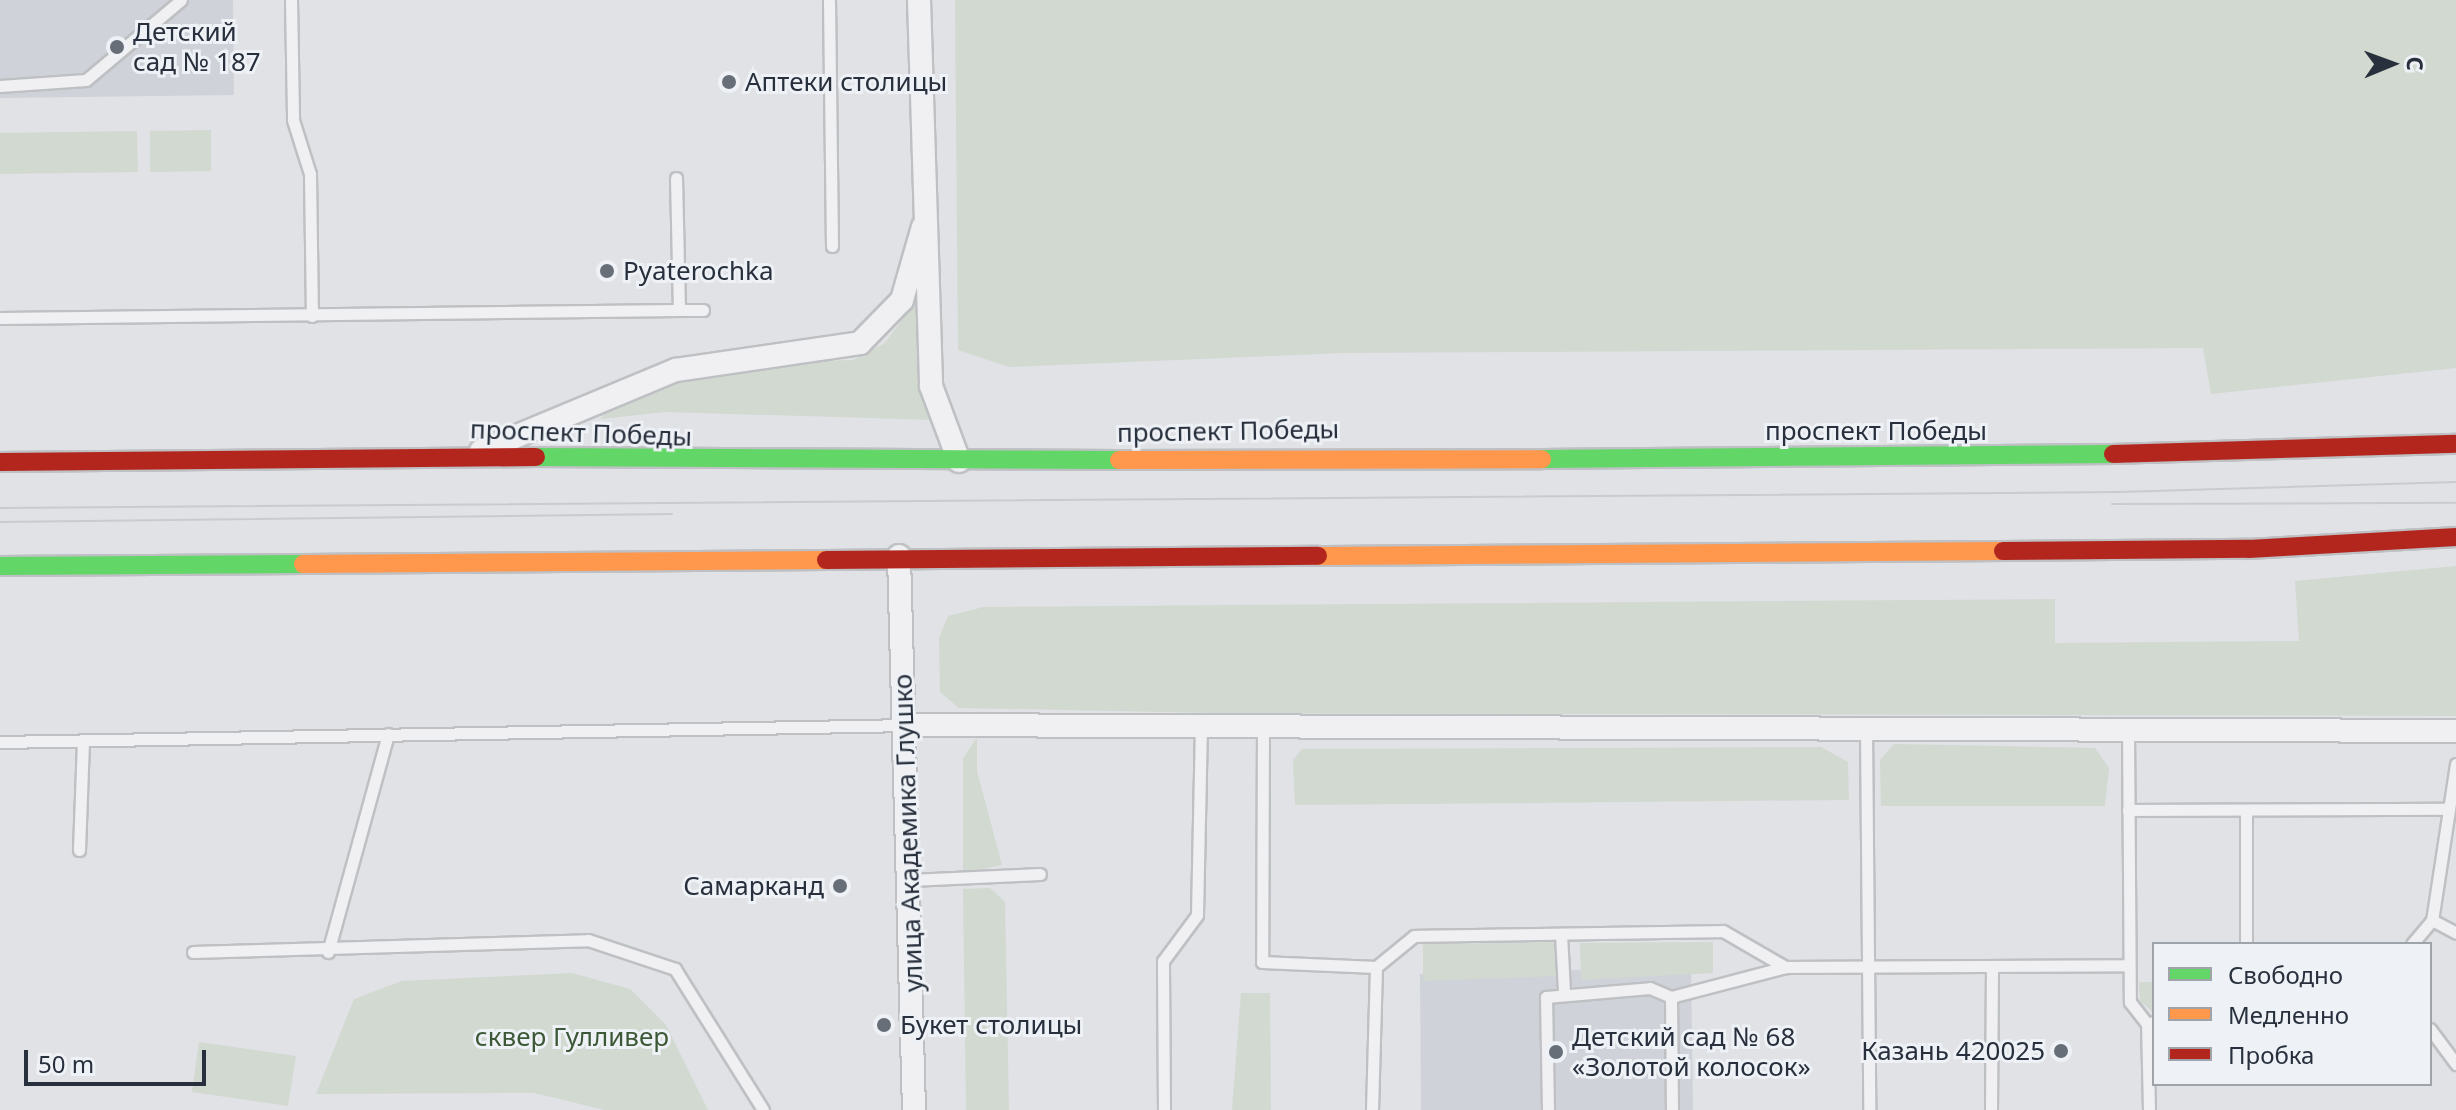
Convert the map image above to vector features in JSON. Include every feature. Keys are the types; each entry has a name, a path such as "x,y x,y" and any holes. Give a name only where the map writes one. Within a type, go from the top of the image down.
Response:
{"main road":[{"name":"проспект Победы","path":"0,462 471,455 959,461 1996,457 2456,444"},
{"path":"0,566 899,556 2234,549 2456,537"}],"street":[{"path":"919,0 923,227 931,386 959,461"},
{"path":"471,455 676,370 860,343 902,300 923,227"},
{"name":"улица Академика Глушко","path":"899,556 906,725 914,1110"},
{"path":"906,725 2456,731"}],"lane":[{"path":"0,86 86,80 181,0"},
{"path":"291,0 293,120 310,174 312,316"},
{"path":"829,0 832,246"},
{"path":"676,178 679,310"},
{"path":"0,318 703,310"},
{"path":"0,742 906,725"},
{"path":"1164,1110 1163,961 1197,915 1201,726"},
{"path":"1263,727 1262,962 1376,967 1414,936 1723,931 1785,967"},
{"path":"1866,729 1869,1110"},
{"path":"2128,730 2130,1002 2151,1023 2149,1110"},
{"path":"328,952 388,734"},
{"path":"79,850 83,740"},
{"path":"2414,942 2432,920 2456,764"},
{"path":"2128,810 2449,809"},
{"path":"2246,810 2246,942"},
{"path":"910,880 1040,874"},
{"path":"2432,920 2456,933"},
{"path":"1561,934 1564,991"},
{"path":"193,952 328,952 588,940 675,969 763,1110"},
{"path":"1548,1110 1546,997 1564,991 1650,988 1671,997 1785,967 2128,965"},
{"path":"1372,1110 1376,967"},
{"path":"1991,1110 1992,967"},
{"path":"1671,997 1672,1110"},
{"path":"2432,1032 2456,1064"}],"shaded area":[{"name":"Детский сад № 187","path":"0,0 233,0 234,95 0,98"},
{"name":"Детский сад № 68 «Золотой колосок»","path":"1691,967 1693,1110 1421,1110 1420,974"}],"green space":[{"path":"955,0 2456,0 2456,368 2211,394 2203,348 1343,353 1009,367 958,350"},
{"path":"211,130 211,171 150,172 150,131"},
{"path":"137,131 138,172 0,174 0,133"},
{"path":"917,299 936,420 665,412 601,419 610,404 653,384 757,363 853,360 885,343"},
{"path":"2456,566 2456,716 1215,713 959,708 940,692 939,638 948,616 983,607 2055,599 2055,643 2299,641 2295,581"},
{"path":"977,737 977,771 1002,865 963,873 963,759"},
{"path":"1894,744 2095,748 2109,768 2105,806 1881,806 1880,760"},
{"path":"1821,747 1848,762 1849,800 1295,805 1293,760 1302,749"},
{"path":"990,888 1005,902 1009,1110 966,1110 963,889"},
{"path":"1559,942 1560,976 1423,981 1423,944"},
{"path":"1713,942 1713,973 1581,980 1580,943"},
{"name":"сквер Гулливер","path":"572,973 630,989 666,1025 708,1110 605,1110 534,1093 316,1094 354,999 402,981"},
{"path":"2139,982 2152,982 2152,1011 2140,1001"},
{"path":"1241,993 1270,993 1271,1110 1232,1110"},
{"path":"199,1042 296,1056 288,1106 192,1092"}],"tram line":[{"path":"0,508 2119,492 2456,482"},
{"path":"2112,504 2456,503"},
{"path":"0,522 672,514"}],"traffic: fast":[{"path":"1542,459 2113,454"},
{"path":"536,457 1119,460"},
{"path":"0,566 303,564"}],"traffic: slow":[{"path":"1119,460 1542,459"},
{"path":"1318,556 2003,551"},
{"path":"303,564 826,560"}],"traffic: jam":[{"path":"2113,454 2456,444"},
{"path":"0,462 536,457"},
{"path":"2003,551 2249,549 2456,537"},
{"path":"826,560 1318,556"}],"place":[{"name":"Детский сад № 187","path":"117,47"},
{"name":"Аптеки столицы","path":"729,82"},
{"name":"Pyaterochka","path":"607,271"},
{"name":"Самарканд","path":"840,886"},
{"name":"Букет столицы","path":"884,1025"},
{"name":"Казань 420025","path":"2061,1051"},
{"name":"Детский сад № 68 «Золотой колосок»","path":"1556,1052"}]}
